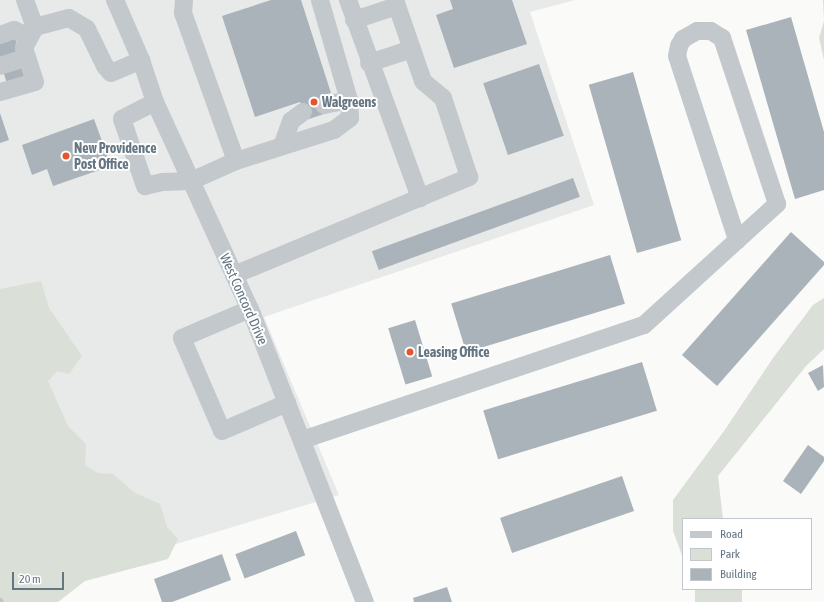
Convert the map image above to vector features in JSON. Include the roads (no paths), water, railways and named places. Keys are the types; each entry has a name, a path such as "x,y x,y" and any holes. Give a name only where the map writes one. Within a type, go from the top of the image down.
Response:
{"street":[{"path":"0,92 35,82 24,48 33,32 25,0"},
{"name":"West Concord Drive","path":"115,0 141,60 155,102 250,309 364,602"},
{"path":"184,0 183,13 236,161"},
{"path":"155,102 122,119 145,186 163,182 191,181 236,161 334,130 350,118 349,100 320,0"},
{"path":"348,0 369,63 420,198"},
{"path":"234,275 420,198 469,176 443,98 423,81 396,3 354,20"},
{"path":"0,35 14,30 33,32 69,18 87,29 105,66 111,73 141,60"},
{"path":"302,440 644,325 777,204 722,38 712,31 697,31 683,39 679,46 677,56 737,240"},
{"path":"369,63 412,49"},
{"path":"0,66 27,57"},
{"path":"324,105 349,100"},
{"path":"282,146 292,121 304,112"},
{"path":"250,309 182,338 222,431 287,403"}],"place":[{"name":"Walgreens","path":"314,102"},
{"name":"New Providence Post Office","path":"66,156"},
{"name":"Leasing Office","path":"410,352"}]}
